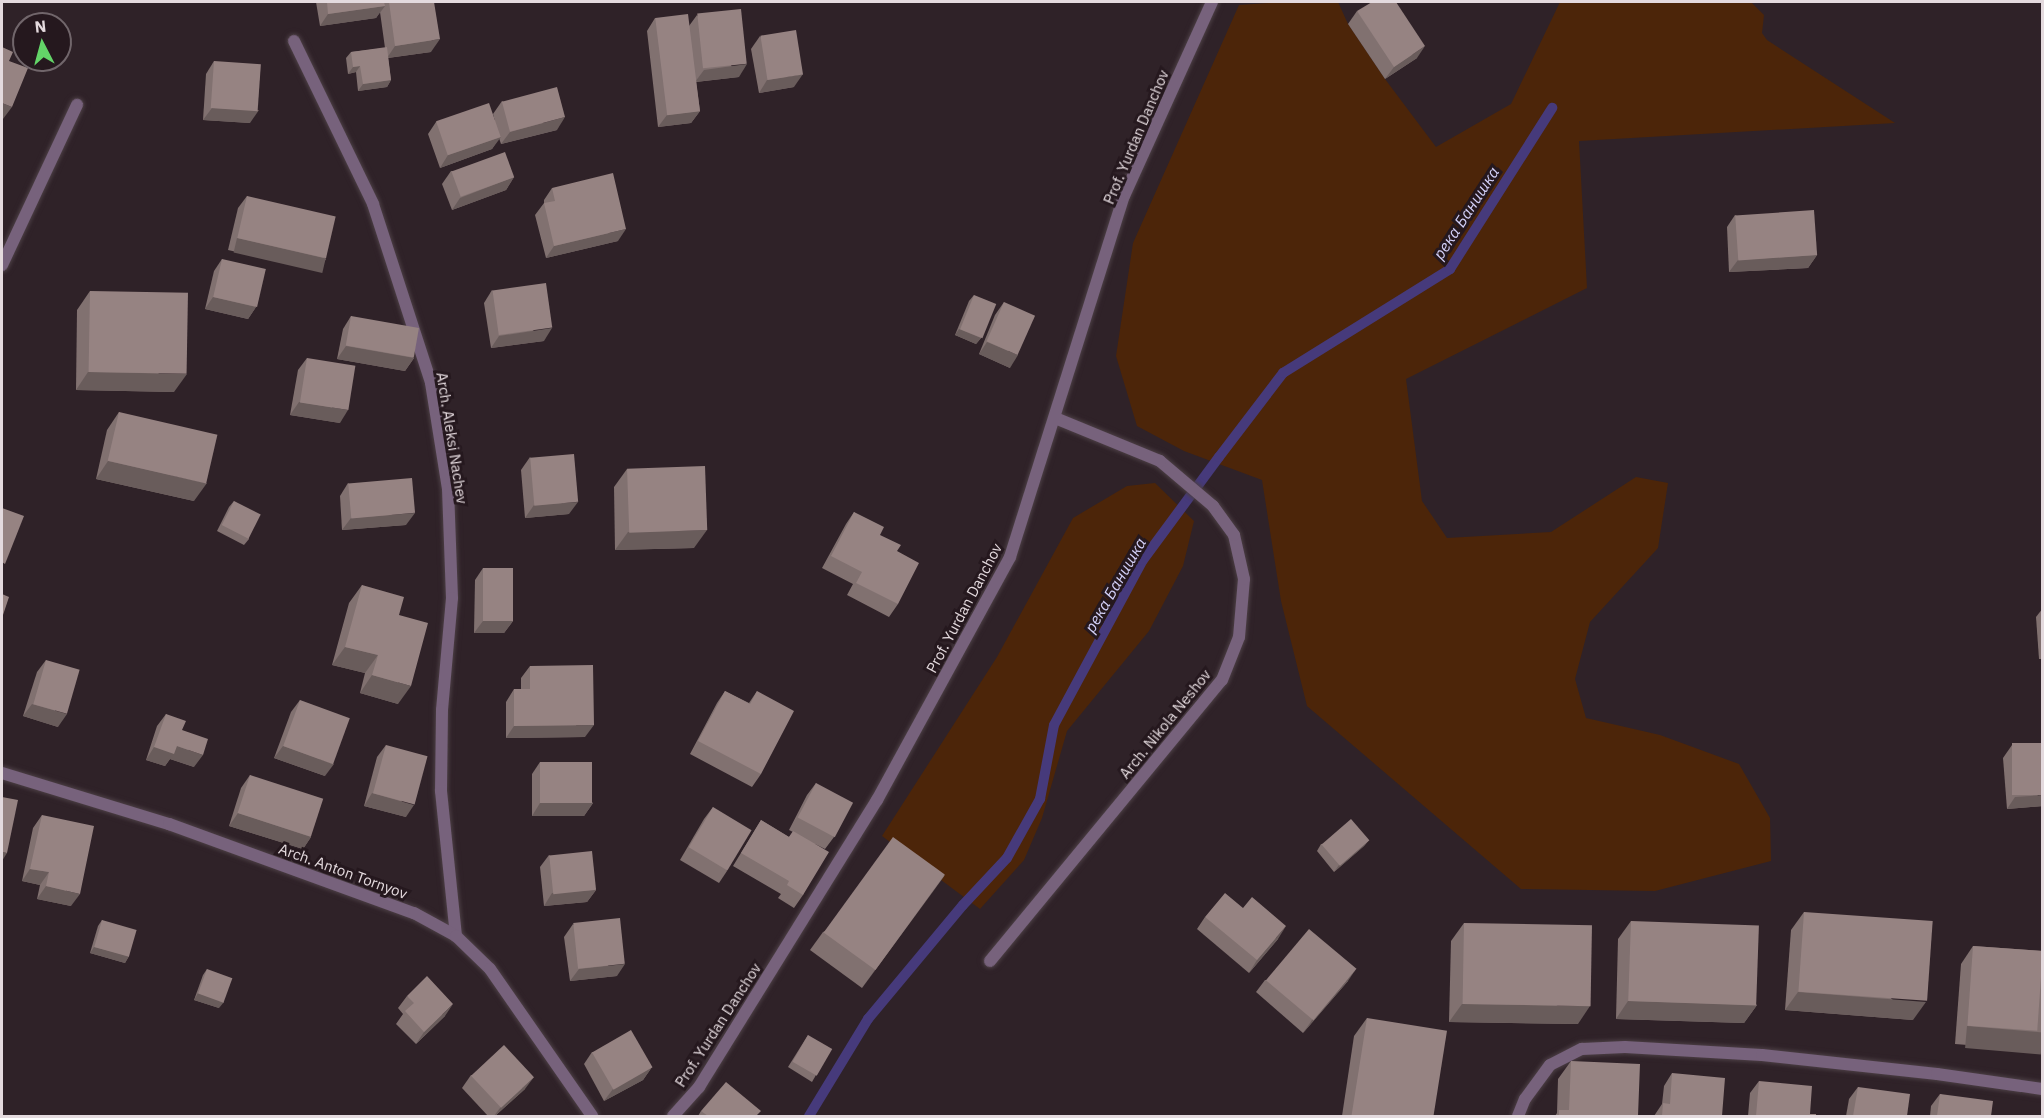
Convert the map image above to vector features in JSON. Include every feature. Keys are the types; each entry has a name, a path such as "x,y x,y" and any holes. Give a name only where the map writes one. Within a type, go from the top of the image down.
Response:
{"street":[{"name":"Prof. Yurdan Danchov","path":"673,1116 699,1087 877,800 1010,558 1124,196 1212,2"},
{"name":"Arch. Aleksi Nachev","path":"294,41 373,204 431,383 448,489 452,598 442,710 441,791 456,936"},
{"path":"2,265 77,105"},
{"name":"Arch. Nikola Neshov","path":"990,961 1222,680 1239,637 1244,579 1234,535 1213,506 1160,462 1055,418"},
{"name":"Arch. Anton Tornyov","path":"2,773 169,824 414,913 456,936 490,969 592,1116"},
{"path":"1518,1116 1525,1099 1550,1065 1582,1049 1625,1047 1762,1055 1937,1074 2043,1089"}],"shaded area":[{"path":"1338,2 1348,24 1385,79 1436,147 1511,104 1560,2 1751,2 1764,15 1762,33 1767,40 1895,123 1579,141 1587,288 1406,379 1422,501 1447,538 1551,532 1636,477 1668,483 1658,548 1590,622 1575,679 1586,718 1660,735 1739,764 1770,818 1771,861 1655,891 1521,889 1307,706 1281,601 1262,480 1184,451 1137,426 1116,356 1133,243 1239,5"},
{"path":"1155,483 1194,521 1183,566 1149,631 1067,731 1042,818 1024,860 980,909 882,836 997,657 1073,518 1127,486"}],"building":[{"path":"327,2 384,2 385,6 328,14"},
{"path":"389,2 434,2 440,39 395,46"},
{"path":"1372,2 1396,2 1425,46 1394,67 1357,11"},
{"path":"741,9 747,64 703,68 697,14"},
{"path":"688,14 700,111 667,115 655,18"},
{"path":"796,30 803,74 767,80 760,36"},
{"path":"2,47 12,52 9,61 12,62 12,72 26,72 12,107 2,103"},
{"path":"387,47 391,80 363,84 360,66 353,67 351,52"},
{"path":"214,61 261,64 258,111 211,108"},
{"path":"557,87 565,117 510,132 502,102"},
{"path":"489,103 501,137 448,155 436,121"},
{"path":"505,152 514,177 461,197 451,171"},
{"path":"613,173 626,229 554,246 544,203 555,201 552,188"},
{"path":"247,196 336,216 326,258 237,238"},
{"path":"1814,210 1817,255 1738,260 1735,216"},
{"path":"222,259 266,269 257,307 213,297"},
{"path":"546,283 552,328 499,335 493,291"},
{"path":"90,291 188,293 187,374 89,372"},
{"path":"974,295 996,304 982,338 960,329"},
{"path":"1004,302 1035,316 1018,355 987,341"},
{"path":"351,316 419,328 414,358 346,346"},
{"path":"307,358 355,366 348,410 300,402"},
{"path":"119,412 217,435 206,483 108,461"},
{"path":"574,454 578,502 534,506 530,458"},
{"path":"705,466 707,530 629,533 627,469"},
{"path":"412,478 415,513 351,518 348,484"},
{"path":"234,501 261,515 248,539 222,525"},
{"path":"2,508 24,516 5,564 2,562"},
{"path":"854,512 884,527 880,535 901,545 897,551 919,563 898,604 856,583 862,572 831,556"},
{"path":"483,568 513,568 513,621 483,621"},
{"path":"362,585 404,597 399,615 428,623 411,686 372,675 378,655 345,647"},
{"path":"2,594 9,597 2,618"},
{"path":"46,660 80,670 67,714 33,704"},
{"path":"593,665 594,725 514,726 514,689 530,689 530,666"},
{"path":"725,691 750,704 757,691 794,711 761,774 698,741"},
{"path":"300,700 350,718 333,764 283,746"},
{"path":"166,714 186,721 182,730 208,739 203,755 177,746 174,754 154,747"},
{"path":"2012,743 2042,743 2042,795 2012,795"},
{"path":"386,745 428,756 415,804 373,793"},
{"path":"540,762 592,762 592,803 540,803"},
{"path":"250,775 323,799 311,837 238,813"},
{"path":"816,783 853,803 835,837 798,817"},
{"path":"2,797 18,800 7,853 2,852"},
{"path":"713,807 752,830 727,870 689,847"},
{"path":"42,815 94,826 80,894 46,886 49,872 30,869"},
{"path":"1351,819 1369,840 1340,866 1322,845"},
{"path":"761,820 789,837 793,831 829,852 803,895 787,885 789,881 741,853"},
{"path":"893,837 945,875 875,970 824,932"},
{"path":"592,851 596,890 553,894 549,855"},
{"path":"1225,893 1243,908 1252,897 1286,926 1257,960 1205,917"},
{"path":"1804,912 1933,921 1927,1001 1798,992"},
{"path":"620,918 625,964 578,969 573,923"},
{"path":"102,920 137,930 129,957 94,947"},
{"path":"1631,921 1759,925 1756,1005 1628,1001"},
{"path":"1464,923 1592,925 1591,1006 1463,1004"},
{"path":"1309,929 1356,969 1313,1020 1266,980"},
{"path":"1973,946 2042,951 2037,1031 1967,1026"},
{"path":"207,969 232,978 223,1003 198,993"},
{"path":"427,976 453,1004 424,1032 405,1011 414,1003 407,996"},
{"path":"1367,1018 1447,1031 1433,1116 1352,1116"},
{"path":"631,1030 652,1067 614,1090 592,1052"},
{"path":"808,1035 832,1049 817,1076 792,1062"},
{"path":"504,1045 534,1077 501,1108 471,1076"},
{"path":"1571,1061 1640,1064 1638,1116 1559,1116 1559,1110 1569,1110"},
{"path":"1672,1073 1725,1078 1722,1116 1662,1116 1663,1103 1670,1104"},
{"path":"1759,1081 1812,1086 1810,1114 1816,1114 1816,1116 1756,1116"},
{"path":"726,1082 761,1111 756,1116 708,1116 701,1111"},
{"path":"1858,1087 1910,1094 1907,1116 1853,1116"},
{"path":"1940,1094 1993,1101 1991,1116 1937,1116"}],"waterway":[{"name":"река Банишка","path":"809,1116 868,1019 963,905 1007,858 1040,799 1054,725 1143,560 1283,373 1450,269 1552,108"}]}
